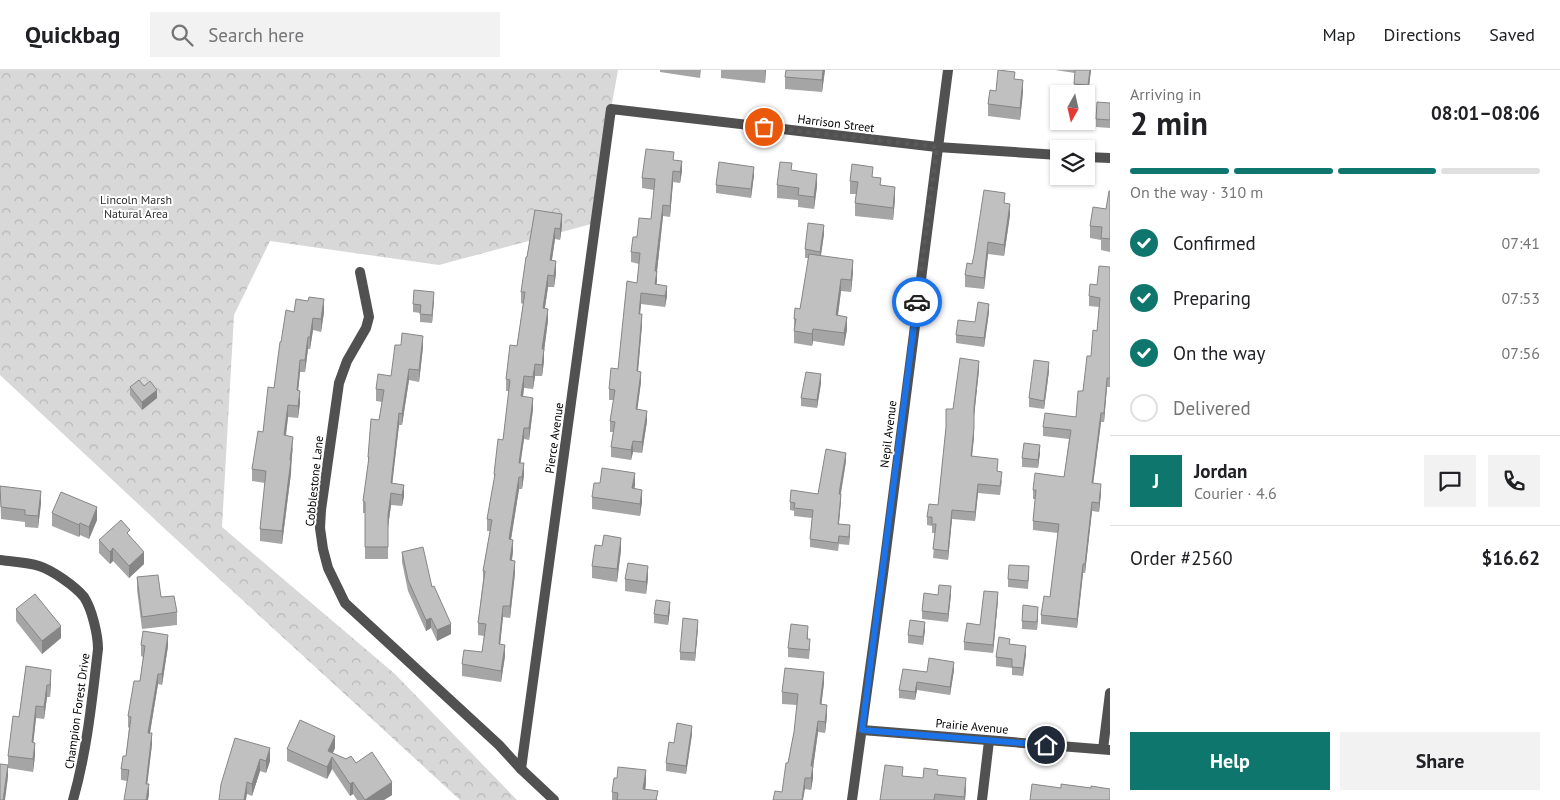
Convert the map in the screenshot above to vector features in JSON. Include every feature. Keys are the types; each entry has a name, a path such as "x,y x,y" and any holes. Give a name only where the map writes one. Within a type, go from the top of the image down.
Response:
{"street":[{"name":"Nepil Avenue","path":"852,800 948,70"},
{"name":"Harrison Street","path":"611,109 937,147 1050,154"},
{"name":"Pierce Avenue","path":"521,769 611,109"},
{"path":"1095,157 1110,158"},
{"name":"Cobblestone Lane","path":"360,272 369,316 366,328 345,366 337,396 320,528 322,549 328,568 345,603 499,745 554,800"},
{"name":"Champion Forest Drive","path":"0,560 28,564 51,571 63,578 84,597 94,621 98,636 98,649 86,749 73,800"},
{"path":"1106,750 1110,693"},
{"name":"Prairie Avenue","path":"862,730 1106,750"},
{"path":"982,800 989,740"}],"green space":[{"name":"Lincoln Marsh Natural Area","path":"0,70 618,70 595,223 439,265 270,241 234,315 222,527 395,674 517,800 460,800 0,375"}],"building":[{"path":"786,70 823,70 822,80 785,77"},
{"path":"998,70 1015,72 1014,79 1023,80 1020,108 988,104 990,90 996,91"},
{"path":"1075,70 1090,70 1088,85 1074,84"},
{"path":"1097,102 1110,103 1110,120 1096,119"},
{"path":"646,149 674,152 673,160 682,161 680,172 673,171 670,206 663,205 655,284 667,286 665,296 641,293 639,314 642,314 637,371 641,372 636,409 647,411 642,442 633,441 631,450 611,447 615,422 610,421 615,390 609,389 611,368 618,369 627,281 637,283 640,253 631,252 633,237 637,237 639,218 651,219 655,179 642,178"},
{"path":"719,162 754,167 751,189 716,185"},
{"path":"780,162 792,163 791,170 817,174 814,197 798,195 799,188 777,185"},
{"path":"852,164 873,167 872,177 881,178 880,185 895,187 893,208 855,203 858,182 850,181"},
{"path":"984,190 1005,193 1004,203 1010,204 1004,245 988,242 984,278 965,275 967,263 972,264"},
{"path":"1109,191 1110,239 1101,238 1102,227 1090,226 1093,207 1106,209"},
{"path":"535,210 562,214 560,229 555,228 550,260 556,261 554,276 548,275 543,308 548,309 542,349 544,349 542,365 535,364 533,377 524,376 521,396 533,398 529,428 524,428 519,463 524,463 522,477 519,477 509,539 513,540 510,560 515,561 510,606 503,606 499,644 505,645 501,671 462,664 464,650 482,652 486,624 478,623 485,571 483,571 492,520 487,519 495,474 498,439 503,440 510,380 506,379 510,345 517,346 525,292 521,292"},
{"path":"808,223 824,225 820,252 805,249"},
{"path":"809,254 853,260 851,280 841,279 836,315 847,317 844,333 813,329 812,334 794,331 795,308 800,309"},
{"path":"1099,266 1110,267 1110,378 1107,378 1104,413 1101,413 1092,483 1101,484 1099,503 1092,502 1077,619 1041,615 1044,596 1050,597 1059,524 1033,521 1036,490 1033,490 1035,473 1064,477 1071,430 1043,427 1045,413 1076,417 1078,391 1083,391 1087,356 1091,356 1093,330 1097,331 1100,298 1089,296 1090,284 1097,285"},
{"path":"414,290 434,292 432,315 420,314 421,305 413,304"},
{"path":"309,297 324,299 321,319 313,318 305,360 300,360 297,390 300,391 298,406 288,405 284,435 293,437 282,531 260,529 266,471 252,469 258,431 263,432 268,387 274,388 286,310 294,312 296,299 308,301"},
{"path":"978,302 989,304 984,338 956,335 958,320 975,322"},
{"path":"402,333 423,336 419,370 409,369 402,414 399,413 391,483 404,485 402,495 391,493 388,515 388,547 365,547 365,502 363,501 369,457 371,419 379,420 384,390 376,389 378,374 391,376 395,345 401,345"},
{"path":"960,358 979,361 971,456 998,459 997,471 1002,472 1000,486 978,484 975,512 952,510 948,551 933,549 936,524 932,524 932,517 927,517 929,504 938,505 946,409 953,409"},
{"path":"1034,360 1049,362 1044,401 1029,398"},
{"path":"806,372 821,374 817,400 801,398"},
{"path":"139,380 144,386 150,381 157,390 142,402 130,387"},
{"path":"1024,443 1040,445 1038,460 1022,458"},
{"path":"826,449 846,453 839,494 841,494 838,524 850,525 849,537 839,536 838,543 810,539 813,510 794,508 795,503 790,502 791,490 818,494"},
{"path":"602,468 635,473 632,488 642,490 640,504 592,497 594,483 600,483"},
{"path":"0,486 41,491 38,516 25,515 25,510 1,507"},
{"path":"61,492 97,507 89,527 80,523 79,525 52,513"},
{"path":"121,520 130,530 127,533 144,552 129,566 113,548 110,552 99,540"},
{"path":"604,535 621,538 617,569 592,566 595,545 602,546"},
{"path":"423,547 432,587 434,586 451,624 437,630 431,618 426,620 408,580 402,552"},
{"path":"628,563 648,566 646,582 625,579"},
{"path":"1009,565 1029,566 1028,581 1008,579"},
{"path":"158,575 161,597 174,596 177,612 142,617 137,577"},
{"path":"939,585 951,586 948,614 922,611 924,593 938,595"},
{"path":"984,591 998,592 993,645 964,642 967,623 980,625"},
{"path":"35,594 61,626 42,641 16,609"},
{"path":"656,600 670,602 668,616 654,614"},
{"path":"1023,605 1038,607 1037,622 1022,621"},
{"path":"683,618 698,620 695,653 680,652"},
{"path":"910,620 925,622 923,637 908,635"},
{"path":"791,624 808,626 807,639 810,639 809,650 788,648"},
{"path":"143,631 168,635 162,674 158,674 148,733 152,733 146,784 149,784 146,800 124,800 129,770 121,769 123,756 126,756 131,717 128,716 134,681 140,681 145,646 141,645"},
{"path":"999,637 1010,639 1009,644 1026,646 1023,668 1012,667 1012,659 996,657"},
{"path":"929,658 954,662 950,687 917,682 915,692 899,690 903,669 927,672"},
{"path":"26,666 51,670 50,685 47,685 44,707 36,706 32,742 35,743 33,759 8,756 13,716 19,717"},
{"path":"785,668 824,672 820,704 827,705 825,722 818,721 811,778 805,778 802,800 773,800 775,791 782,792 786,763 788,763 794,732 798,694 782,692"},
{"path":"300,720 335,736 328,751 346,759 351,756 356,763 372,752 392,782 365,800 353,782 350,784 332,757 327,767 287,749"},
{"path":"677,723 692,726 686,766 666,763 669,742 674,743"},
{"path":"235,738 270,748 266,761 260,759 252,784 247,782 244,800 219,800 221,784"},
{"path":"0,764 8,765 3,800 0,800"},
{"path":"885,765 903,767 902,776 923,778 924,768 938,770 937,775 966,778 964,797 935,794 934,800 880,800"},
{"path":"618,767 646,770 643,789 658,791 656,800 617,800 618,793 612,792 614,778 617,778"},
{"path":"1032,784 1061,788 1061,784 1110,789 1110,800 1030,800"}],"way so far":[{"path":"764,127 937,147 917,302"}],"route":[{"path":"917,302 862,730 1046,745"}]}
